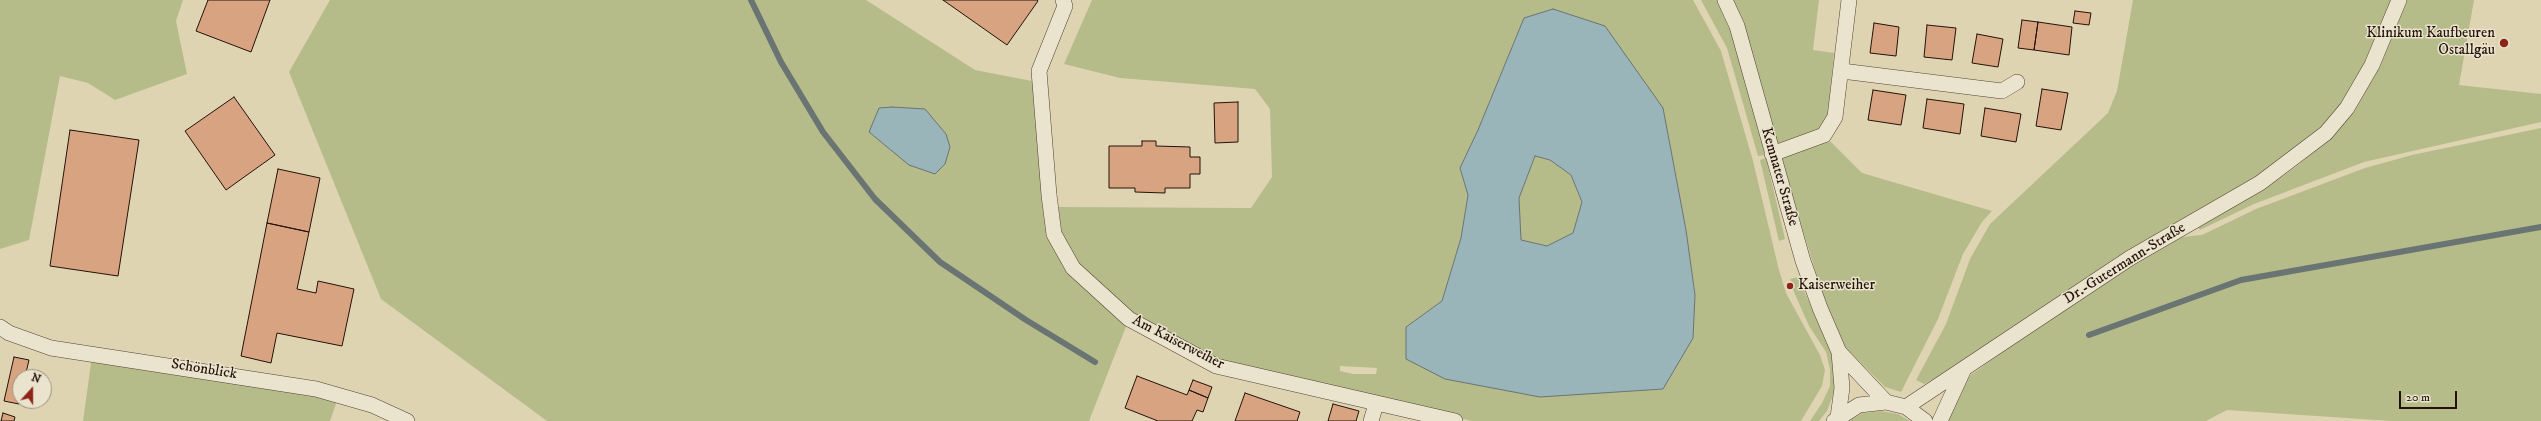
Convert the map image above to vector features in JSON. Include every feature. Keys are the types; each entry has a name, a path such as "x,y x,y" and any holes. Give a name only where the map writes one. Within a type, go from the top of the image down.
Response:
{"street":[{"name":"Am Kaiserweiher","path":"1063,0 1065,6 1039,71 1049,196 1054,234 1073,268 1129,319 1216,366 1455,421"},
{"name":"Kemnater Straße","path":"1725,0 1737,26 1803,261 1820,308 1839,352 1842,388 1836,419"},
{"path":"1772,154 1824,135 1835,117 1842,71 1849,0"},
{"name":"Dr.-Gutermann-Straße","path":"1906,407 1963,371 2031,323 2130,258 2260,183 2290,162 2326,133 2347,108 2372,65 2399,0"},
{"path":"1842,71 2002,91 2017,82"},
{"name":"Schönblick","path":"0,327 9,333 51,348 316,389 372,405 407,421"},
{"name":"Kemnater Straße","path":"1839,352 1886,402"},
{"path":"1940,421 1963,371"},
{"path":"1836,419 1859,405 1886,402 1906,407 1925,421"},
{"path":"1371,421 1376,404"}],"green space":[{"path":"0,0 183,0 176,21 187,74 115,100 88,83 60,76 29,240 0,249"},
{"path":"330,0 866,0 975,70 1037,82 1056,207 1251,208 1272,177 1270,109 1255,89 1120,78 1064,64 1092,0 1693,0 1721,51 1753,161 1779,270 1786,293 1820,355 1825,370 1822,386 1801,421 1472,421 1339,392 1218,359 1127,324 1089,421 547,421 381,299 289,72","holes":["1524,18 1663,108 1686,230 1695,295 1671,372 1663,389 1611,392 1406,327 1442,301 1461,238 1468,195 1460,168 1478,130","1340,366 1377,368 1376,374 1353,374 1340,371"]},
{"path":"1701,0 1719,0 1731,27 1765,155 1758,156 1727,48"},
{"path":"1732,0 1819,0 1813,50 1834,53 1828,115 1818,132 1775,146"},
{"path":"2133,0 2392,0 2366,62 2341,104 2321,127 2286,157 2257,176 2126,251 1938,377 1924,384 1916,380 1946,324 1970,259 1990,224 2108,113 2117,91"},
{"path":"2407,0 2474,0 2459,85 2541,94 2541,122 2364,162 2254,204 2200,230 2198,227 2265,189 2297,166 2332,137 2354,112 2379,68"},
{"path":"2541,128 2541,421 2391,421 2227,410 2206,421 1948,421 1968,377 2034,329 2134,265 2182,237 2202,235 2256,209 2365,168 2412,155"},
{"path":"1830,141 1862,173 1992,211 1982,222 1963,254 1938,319 1901,392 1885,387 1845,347 1826,305 1780,157"},
{"path":"1535,156 1550,160 1571,175 1582,202 1573,233 1547,246 1521,241 1519,198"},
{"path":"1766,158 1785,239 1779,241 1760,160"},
{"path":"1798,277 1832,354 1835,390 1827,411 1819,421 1810,421 1822,403 1830,386 1830,369 1826,352 1809,326 1794,292 1790,279"},
{"path":"92,356 338,398 330,421 83,421"},
{"path":"1881,411 1898,414 1910,421 1848,421 1863,413"}],"water":[{"path":"1553,9 1605,26 1663,108 1686,230 1695,295 1693,338 1663,389 1540,397 1445,379 1406,359 1406,327 1442,301 1461,238 1468,195 1460,168 1478,130 1524,18","holes":["1535,156 1550,160 1571,175 1582,202 1573,233 1547,246 1521,240 1519,198"]},
{"path":"892,107 925,109 946,134 950,147 945,164 935,174 909,165 869,132 879,108"}],"building":[{"path":"208,0 270,0 251,52 196,31"},
{"path":"943,0 1037,0 1038,1 1007,45"},
{"path":"2075,11 2091,13 2089,25 2073,23"},
{"path":"2022,20 2038,22 2034,50 2018,48"},
{"path":"2038,22 2072,27 2069,55 2034,50"},
{"path":"1874,23 1899,27 1896,56 1870,53"},
{"path":"1927,25 1956,28 1952,60 1924,57"},
{"path":"1977,34 2003,39 1998,67 1972,63"},
{"path":"2042,89 2068,93 2061,130 2036,126"},
{"path":"1873,90 1906,95 1901,125 1868,120"},
{"path":"234,97 275,155 226,190 185,131"},
{"path":"1927,99 1964,104 1960,134 1923,128"},
{"path":"1238,102 1238,142 1215,143 1214,103"},
{"path":"1985,108 2021,114 2016,142 1981,136"},
{"path":"70,130 139,140 118,276 50,266"},
{"path":"1142,141 1156,141 1156,146 1190,147 1190,157 1200,157 1200,174 1190,174 1190,188 1165,188 1165,193 1135,192 1135,188 1109,188 1109,146 1142,146"},
{"path":"278,169 320,178 309,232 267,223"},
{"path":"267,223 309,232 297,289 316,293 318,281 354,289 342,346 277,333 271,363 241,356"},
{"path":"14,357 29,360 27,369 12,369 12,403 4,401"},
{"path":"1137,376 1187,395 1189,390 1208,398 1203,412 1197,410 1192,421 1158,421 1125,408"},
{"path":"1193,380 1212,387 1208,398 1189,390"},
{"path":"1245,393 1300,412 1297,421 1235,421"},
{"path":"1333,404 1359,411 1356,421 1328,421"},
{"path":"3,413 15,417 14,421 1,421"}],"waterway":[{"path":"751,0 781,62 823,132 875,199 940,262 1026,320 1095,362"},
{"path":"2089,335 2241,280 2541,227"}],"place":[{"name":"Klinikum Kaufbeuren Ostallgäu","path":"2504,43"},
{"name":"Kaiserweiher","path":"1790,286"}]}
